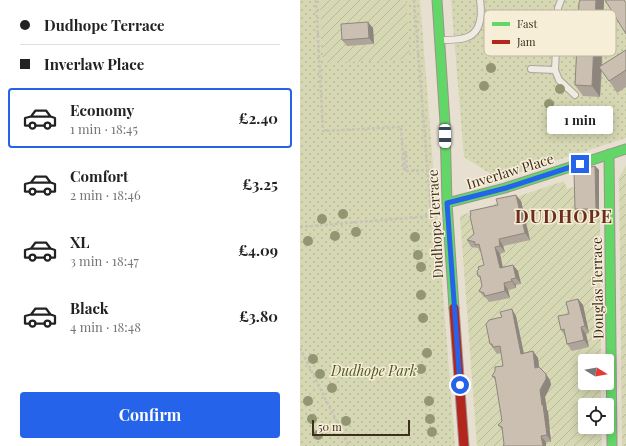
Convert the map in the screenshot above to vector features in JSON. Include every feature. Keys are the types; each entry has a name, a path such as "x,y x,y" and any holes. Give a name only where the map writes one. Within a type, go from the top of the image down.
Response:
{"street":[{"name":"Dudhope Terrace","path":"437,0 445,123 447,203 464,446"},
{"name":"Inverlaw Place","path":"447,203 506,188 626,149"},
{"name":"Douglas Terrace","path":"610,154 612,446"}],"lane":[{"path":"440,40 465,38 474,33 479,25 482,15 480,0"},
{"path":"558,10 561,0"},
{"path":"556,56 555,70 559,80 575,95"},
{"path":"531,69 555,70"}],"path":[{"path":"316,0 323,131 401,127 404,171 404,152 406,152 407,171 427,170"},
{"path":"300,227 431,216"},
{"path":"300,348 349,446"}],"green space":[{"name":"Dudhope Park","path":"300,0 420,0 455,446 300,446"},
{"path":"320,0 406,0 410,59 323,63"},
{"path":"451,0 626,0 626,138 499,179 464,157"},
{"path":"626,165 626,446 622,446 619,178"},
{"path":"564,181 567,189 587,183 578,214 600,214 601,354 578,354 578,390 601,390 601,398 578,398 578,434 601,434 602,446 536,446 536,443 551,441 552,435 547,411 508,446 477,446 460,217 462,215","holes":["482,277 521,284 508,290","516,316 525,360 550,380 551,385 539,400 512,351"]}],"building":[{"path":"580,0 596,0 596,10 579,10"},
{"path":"605,0 624,0 626,3 626,34 616,18 616,10 611,10"},
{"path":"368,22 369,38 342,40 341,24"},
{"path":"626,50 626,70 609,81 599,67"},
{"path":"576,56 593,56 592,86 575,85"},
{"path":"595,166 596,209 575,209 574,172"},
{"path":"516,195 525,233 499,239 500,246 495,247 500,268 513,265 516,278 511,279 512,281 504,283 505,291 485,296 484,293 479,291 482,286 480,276 478,276 477,271 479,269 478,267 484,265 479,244 475,245 475,242 467,240 474,234 470,211 498,205 496,199"},
{"path":"578,299 585,326 581,327 584,340 567,344 564,329 561,330 558,316 569,314 566,302"},
{"path":"512,309 521,354 533,351 535,368 539,367 546,374 546,379 540,390 547,435 541,436 543,446 503,446 502,427 498,425 502,421 495,377 492,376 495,371 495,367 503,366 500,346 493,347 492,344 490,344 486,324 489,320 502,317 500,312"}],"traffic: fast":[{"path":"437,0 445,123 447,203 454,308"},
{"path":"447,203 505,188 626,149"},
{"path":"609,154 612,446"}],"traffic: jam":[{"path":"454,308 464,446"}],"district":[{"name":"DUDHOPE","path":"564,216"}],"route":[{"path":"460,385 447,203 506,188 580,164"}]}
